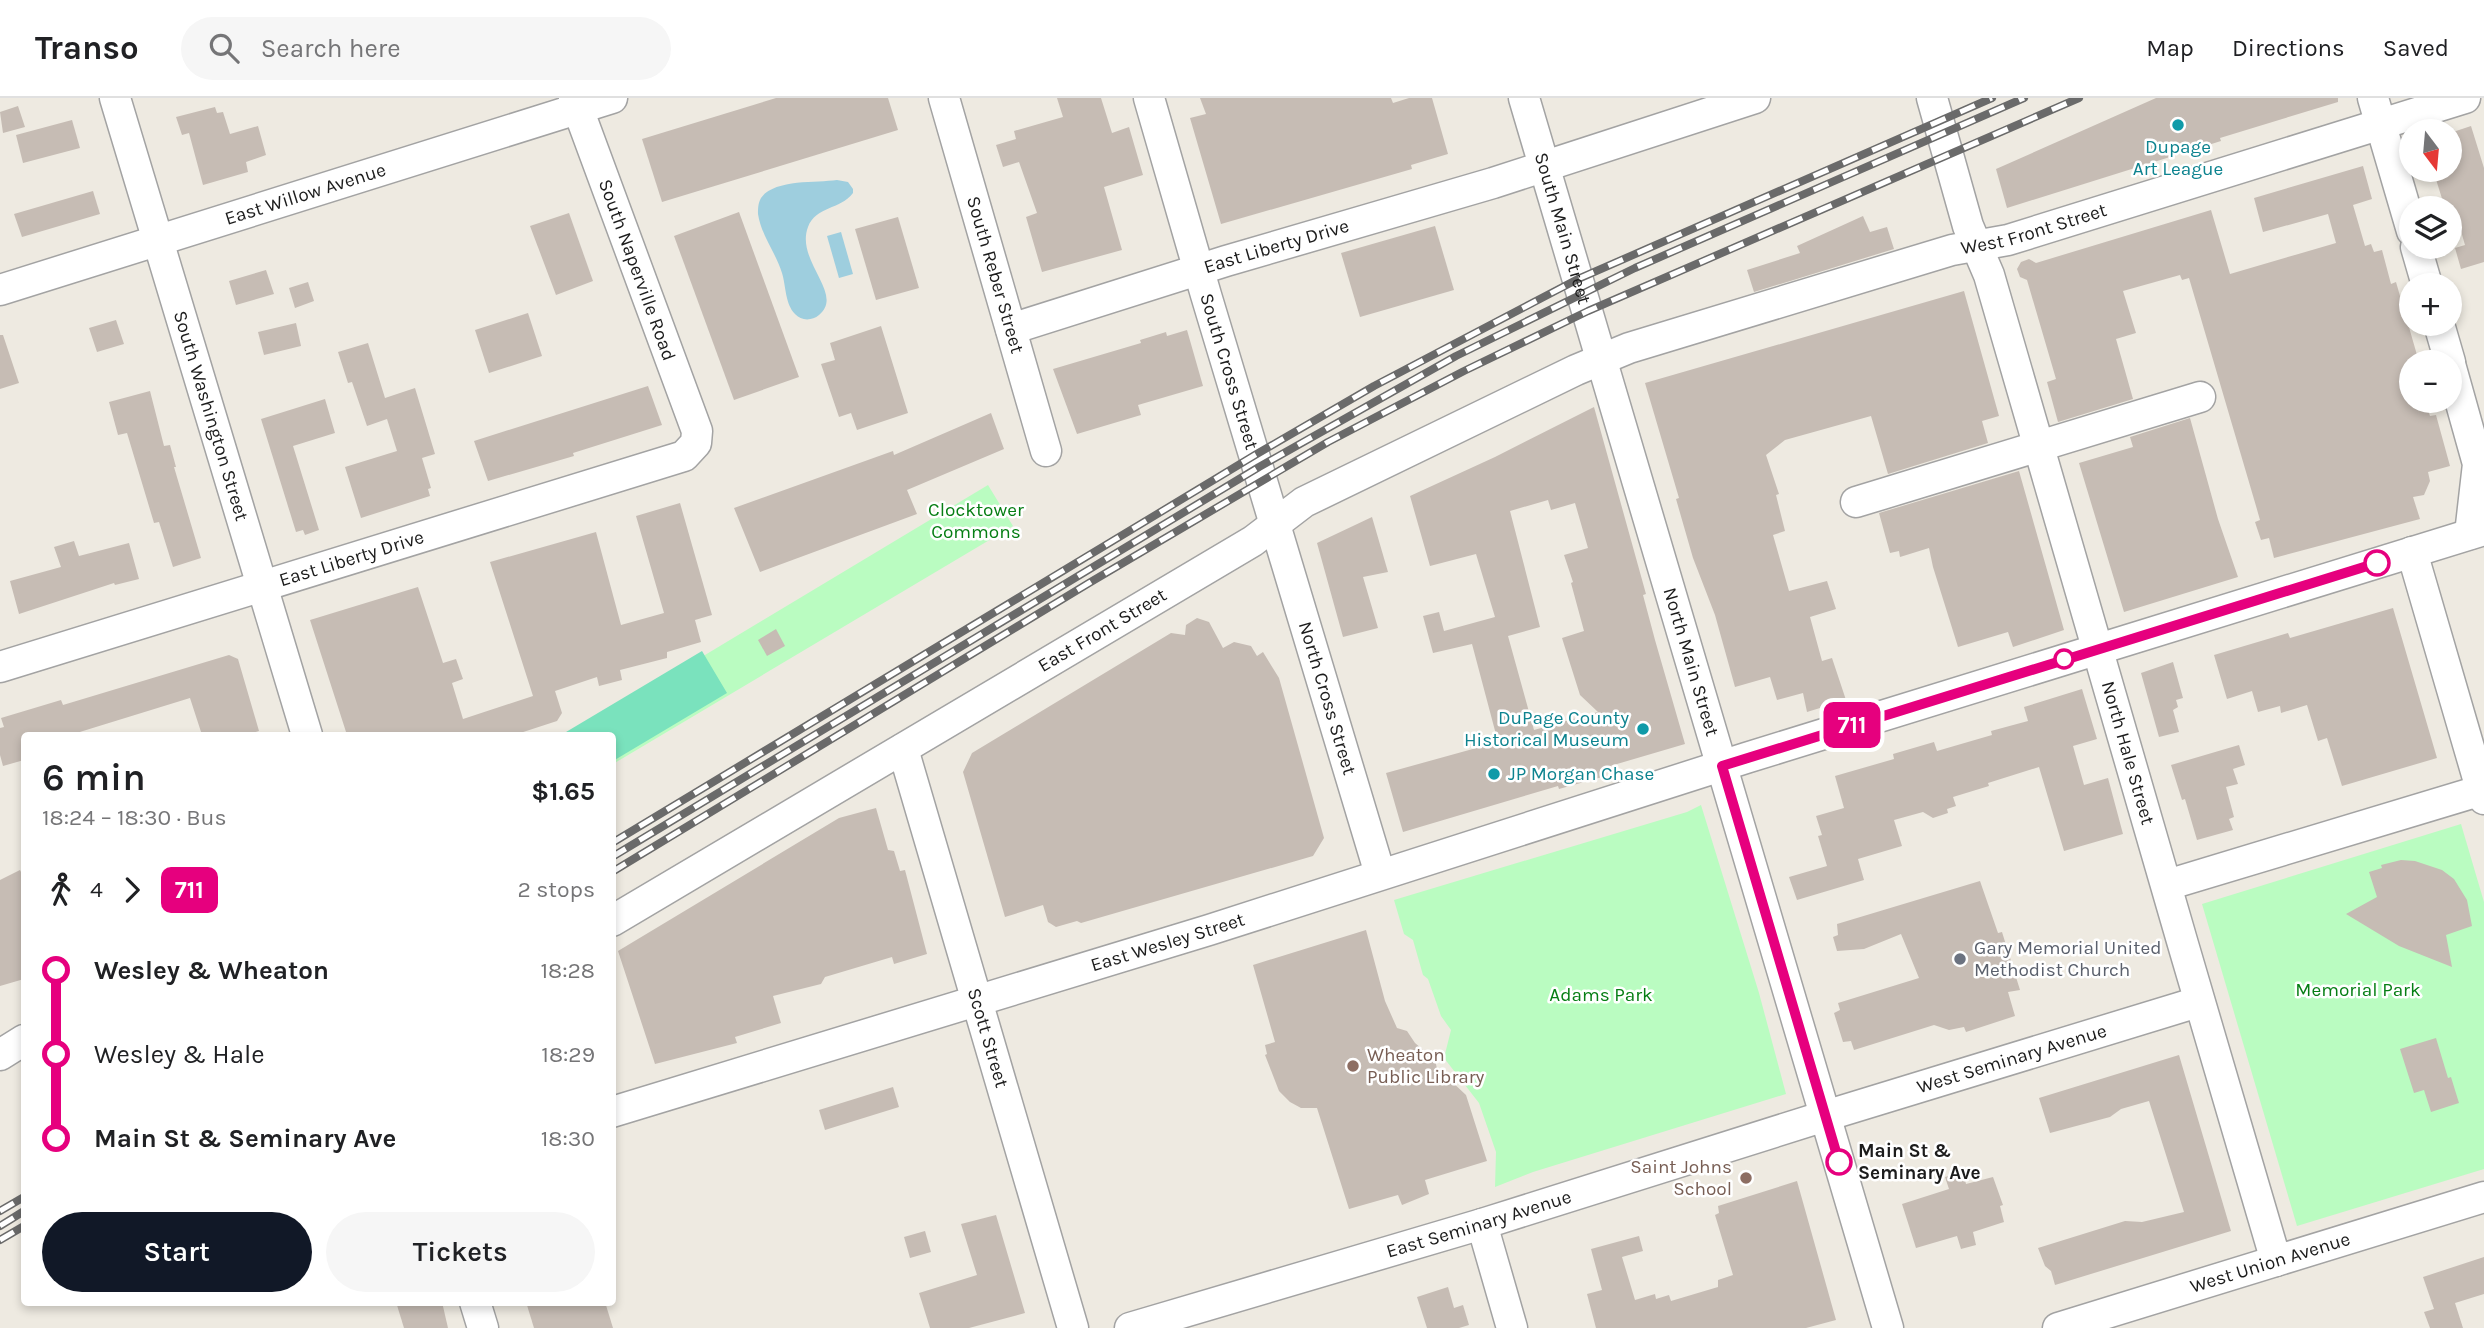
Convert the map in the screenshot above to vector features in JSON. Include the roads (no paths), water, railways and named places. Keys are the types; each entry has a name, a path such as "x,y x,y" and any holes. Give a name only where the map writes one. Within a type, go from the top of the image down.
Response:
{"street":[{"name":"South Washington Street","path":"115,98 306,732"},
{"name":"East Willow Avenue","path":"0,290 576,103 612,98"},
{"name":"South Reber Street","path":"944,98 1045,451"},
{"name":"South Cross Street","path":"1149,98 1276,523"},
{"name":"South Main Street","path":"1524,98 1602,359"},
{"name":"East Liberty Drive","path":"1011,329 1545,166 1755,98"},
{"name":"North Hale Street","path":"1932,98 1968,226 1989,275 2167,885 2198,1003 2276,1261"},
{"name":"West Front Street","path":"1602,359 1629,348 1952,250 2020,237 2377,112 2465,98"},
{"name":"South Naperville Road","path":"576,103 697,431 696,443"},
{"path":"2377,112 2402,196"},
{"name":"East Front Street","path":"616,919 1242,548 1304,502 1602,359"},
{"name":"North Main Street","path":"1602,359 1888,1328"},
{"path":"1856,502 2200,397"},
{"path":"2462,406 2478,464 2477,532"},
{"name":"East Liberty Drive","path":"0,667 684,456 696,443"},
{"name":"North Cross Street","path":"1276,523 1380,874"},
{"name":"East Wesley Street","path":"616,1111 1209,930 1722,766 2477,532"},
{"path":"2167,885 2483,794 2412,552"},
{"name":"Scott Street","path":"903,749 1073,1328"},
{"name":"West Seminary Avenue","path":"1825,1116 2198,1003"},
{"path":"0,1055 21,1042"},
{"name":"East Seminary Avenue","path":"1130,1328 1482,1224 1825,1116"},
{"name":"West Union Avenue","path":"2057,1328 2484,1197"},
{"path":"1482,1224 1512,1328"},
{"path":"476,1306 482,1328"}],"water":[{"path":"837,180 848,182 853,193 842,203 822,211 808,227 808,252 826,297 825,307 819,315 803,319 795,314 789,305 779,266 760,222 759,204 767,192 775,188 796,183"},
{"path":"841,232 853,274 839,278 827,236"}],"railway":[{"path":"616,841 1374,386 1578,279 1992,98"},
{"path":"616,855 1259,467 1456,356 1635,268 2024,98"},
{"path":"616,870 1089,583 1328,442 1464,371 1588,311 2079,98"},
{"path":"0,1211 21,1199"},
{"path":"0,1226 21,1213"},
{"path":"0,1240 21,1228"}],"place":[{"name":"Dupage Art League","path":"2178,125"},
{"name":"DuPage County Historical Museum","path":"1643,729"},
{"name":"JP Morgan Chase","path":"1494,774"},
{"name":"Gary Memorial United Methodist Church","path":"1960,959"},
{"name":"Wheaton Public Library","path":"1353,1066"},
{"name":"Main St & Seminary Ave","path":"1839,1162"},
{"name":"Saint Johns School","path":"1746,1178"}],"park label":[{"name":"Clocktower Commons","path":"976,521"},
{"name":"Memorial Park","path":"2358,990"},
{"name":"Adams Park","path":"1601,995"}]}
